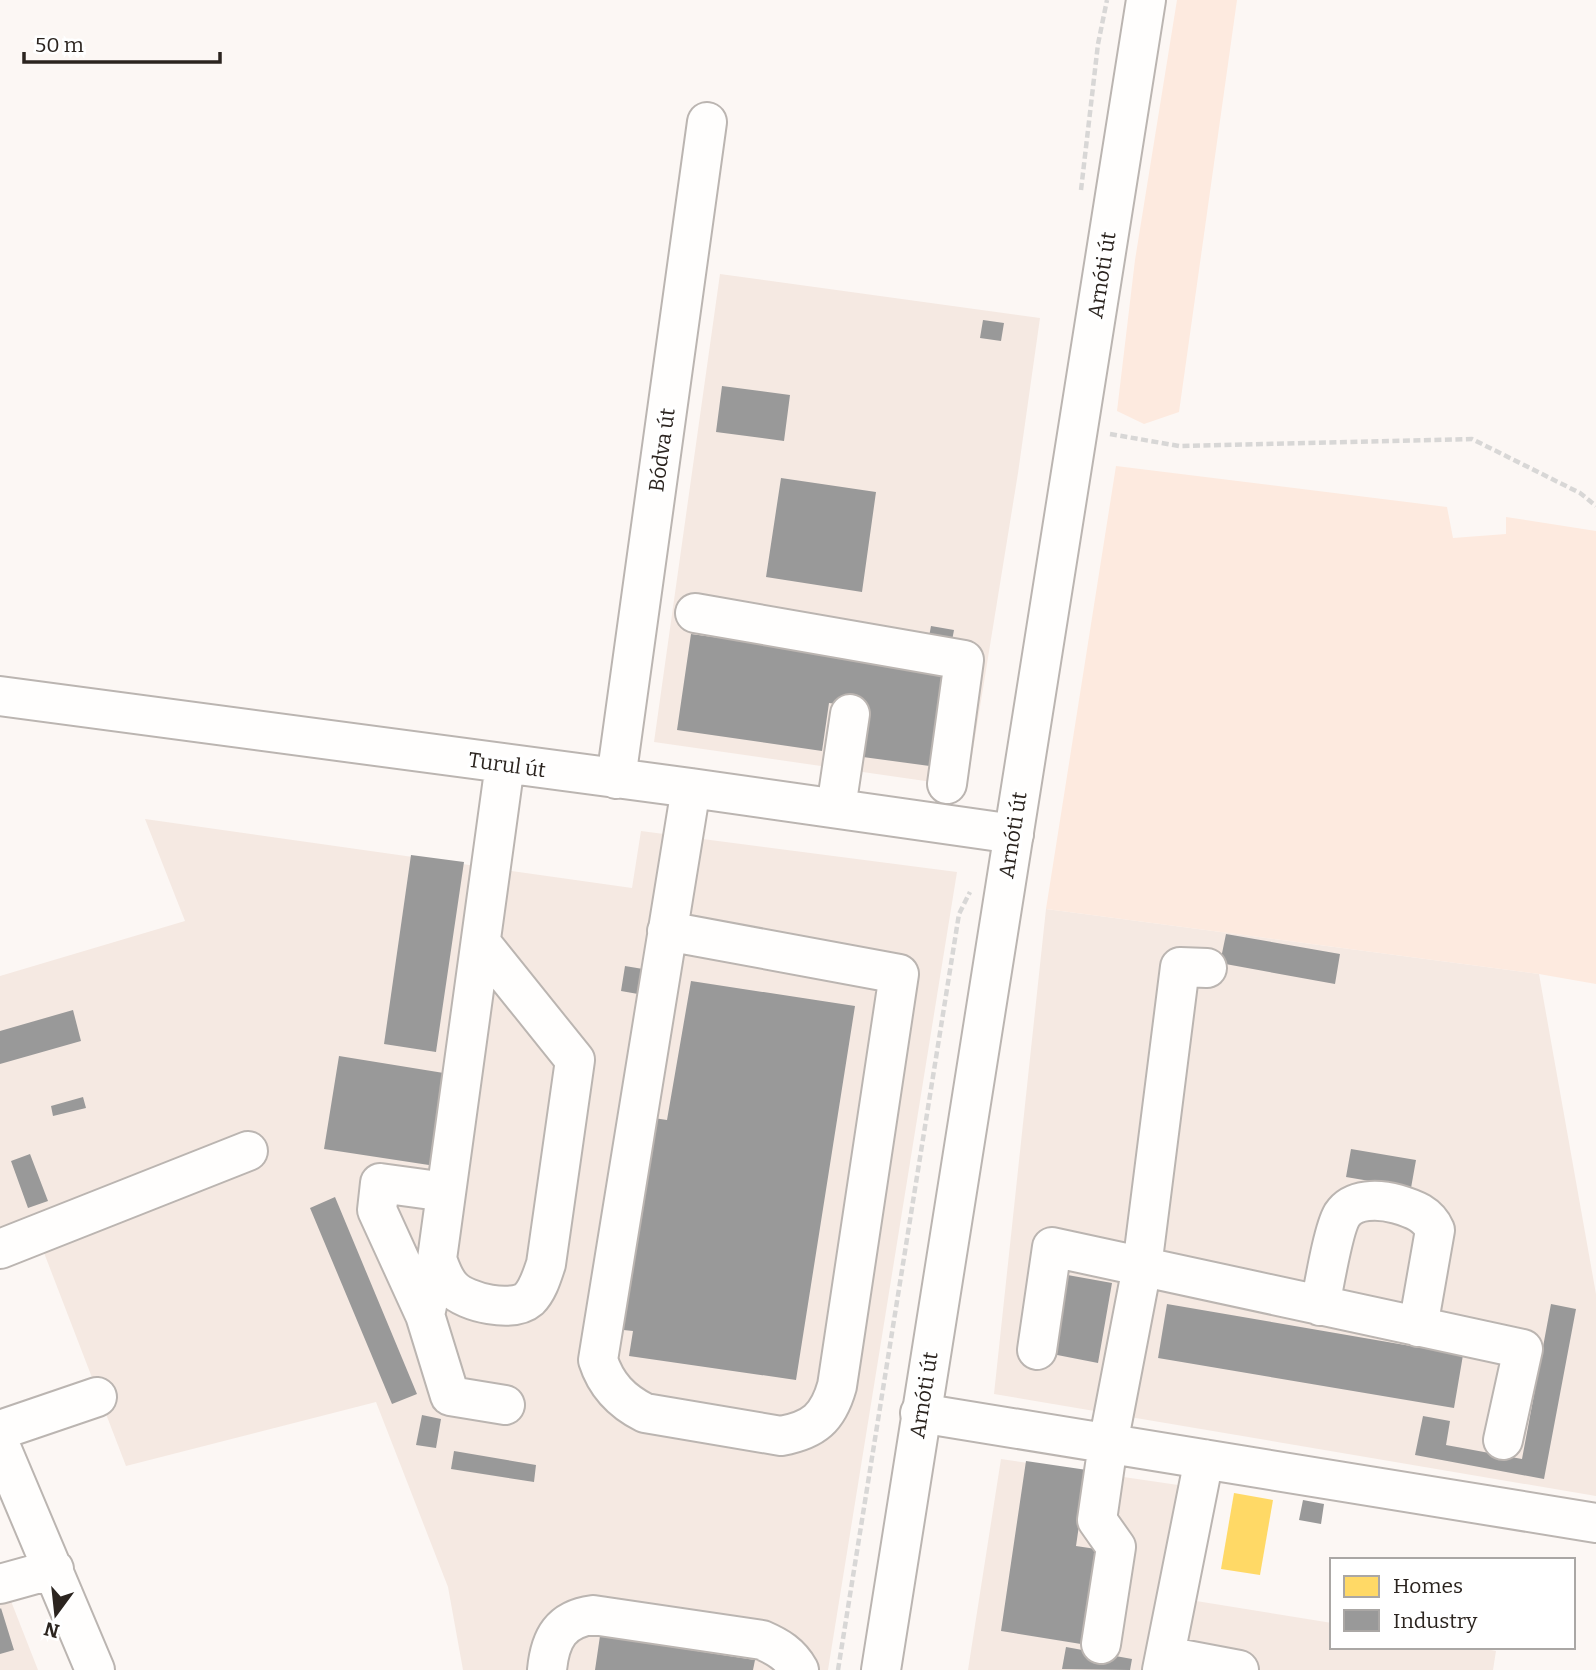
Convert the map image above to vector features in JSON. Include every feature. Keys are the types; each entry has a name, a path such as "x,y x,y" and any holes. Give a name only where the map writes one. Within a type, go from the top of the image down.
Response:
{"street":[{"name":"Arnóti út","path":"881,1670 1146,0"},
{"name":"Bódva út","path":"616,779 707,122"},
{"path":"695,613 964,660 947,784"},
{"name":"Turul út","path":"0,696 1014,834"},
{"path":"836,808 850,715"},
{"path":"425,1315 437,1259 505,765"},
{"path":"667,931 899,974 837,1386 832,1402 823,1416 797,1433 781,1436 645,1413 631,1406 615,1392 604,1378 598,1360 667,931 691,788"},
{"path":"437,1259 444,1278 454,1291 480,1302 505,1307 518,1305 530,1298 547,1264 575,1060 481,943"},
{"path":"1101,1644 1116,1547 1097,1520 1108,1444 1142,1267 1180,967 1207,968"},
{"path":"0,1250 248,1151"},
{"path":"446,1192 380,1183 377,1210 425,1315 450,1396 505,1405"},
{"path":"1320,1306 1342,1214 1357,1203 1373,1200 1394,1203 1419,1212 1431,1220 1435,1230 1418,1327"},
{"path":"1037,1350 1052,1247 1523,1349 1503,1440"},
{"path":"96,1670 1,1447 97,1397"},
{"path":"920,1413 1596,1522"},
{"path":"1203,1459 1164,1663 1239,1670"},
{"path":"0,1584 54,1569"},
{"path":"547,1670 551,1647 562,1627 572,1620 593,1615 762,1640 787,1654 799,1670"}],"path":[{"path":"1078,429 1180,446 1472,439 1580,493 1596,506"}],"shaded area":[{"path":"1177,0 1237,0 1179,412 1144,424 1117,411 1135,260"},
{"path":"720,274 1040,318 1018,473 967,787 654,742"},
{"path":"1116,466 1447,507 1453,538 1506,534 1506,517 1596,531 1596,984 1539,974 1046,909"},
{"path":"145,819 632,888 641,831 957,872 828,1670 463,1670 448,1587 376,1402 126,1466 31,1219 0,1231 0,976 185,921"},
{"path":"1046,909 1539,974 1596,1294 1596,1496 994,1394"},
{"path":"1001,1459 1185,1486 1190,1600 1330,1623 1330,1649 1496,1651 1493,1670 968,1670"},
{"path":"0,1573 38,1670 0,1670"}],"building: Homes":[{"path":"1234,1493 1273,1500 1260,1575 1221,1569"}],"building: Industry":[{"path":"983,320 1004,323 1001,341 980,338"},
{"path":"722,386 790,395 784,441 716,432"},
{"path":"781,478 876,492 862,592 766,577"},
{"path":"931,626 954,630 951,646 928,642"},
{"path":"691,634 951,670 937,767 863,757 870,708 829,703 822,751 677,730"},
{"path":"411,855 464,862 436,1052 384,1044"},
{"path":"1226,934 1340,954 1335,984 1220,963"},
{"path":"625,966 643,969 638,994 621,991"},
{"path":"691,981 855,1006 796,1380 629,1356 633,1331 614,1329 647,1117 667,1120"},
{"path":"73,1010 81,1041 0,1064 0,1031"},
{"path":"339,1056 456,1075 442,1167 324,1149"},
{"path":"83,1097 86,1108 53,1116 51,1106"},
{"path":"1351,1149 1416,1160 1411,1188 1346,1177"},
{"path":"30,1154 48,1201 28,1208 11,1161"},
{"path":"335,1197 417,1394 392,1404 310,1208"},
{"path":"1062,1274 1112,1283 1098,1363 1047,1353"},
{"path":"1167,1304 1463,1355 1454,1408 1158,1358"},
{"path":"1551,1304 1576,1309 1544,1479 1415,1455 1423,1416 1450,1421 1446,1445 1522,1459"},
{"path":"422,1415 441,1419 436,1448 416,1445"},
{"path":"454,1451 536,1465 534,1482 451,1469"},
{"path":"1026,1461 1087,1470 1076,1546 1096,1549 1081,1644 1001,1631"},
{"path":"1303,1500 1324,1504 1321,1524 1299,1520"},
{"path":"0,1609 14,1650 0,1654"},
{"path":"600,1636 755,1660 753,1670 595,1670"},
{"path":"1066,1647 1132,1659 1130,1670 1062,1669"}]}
